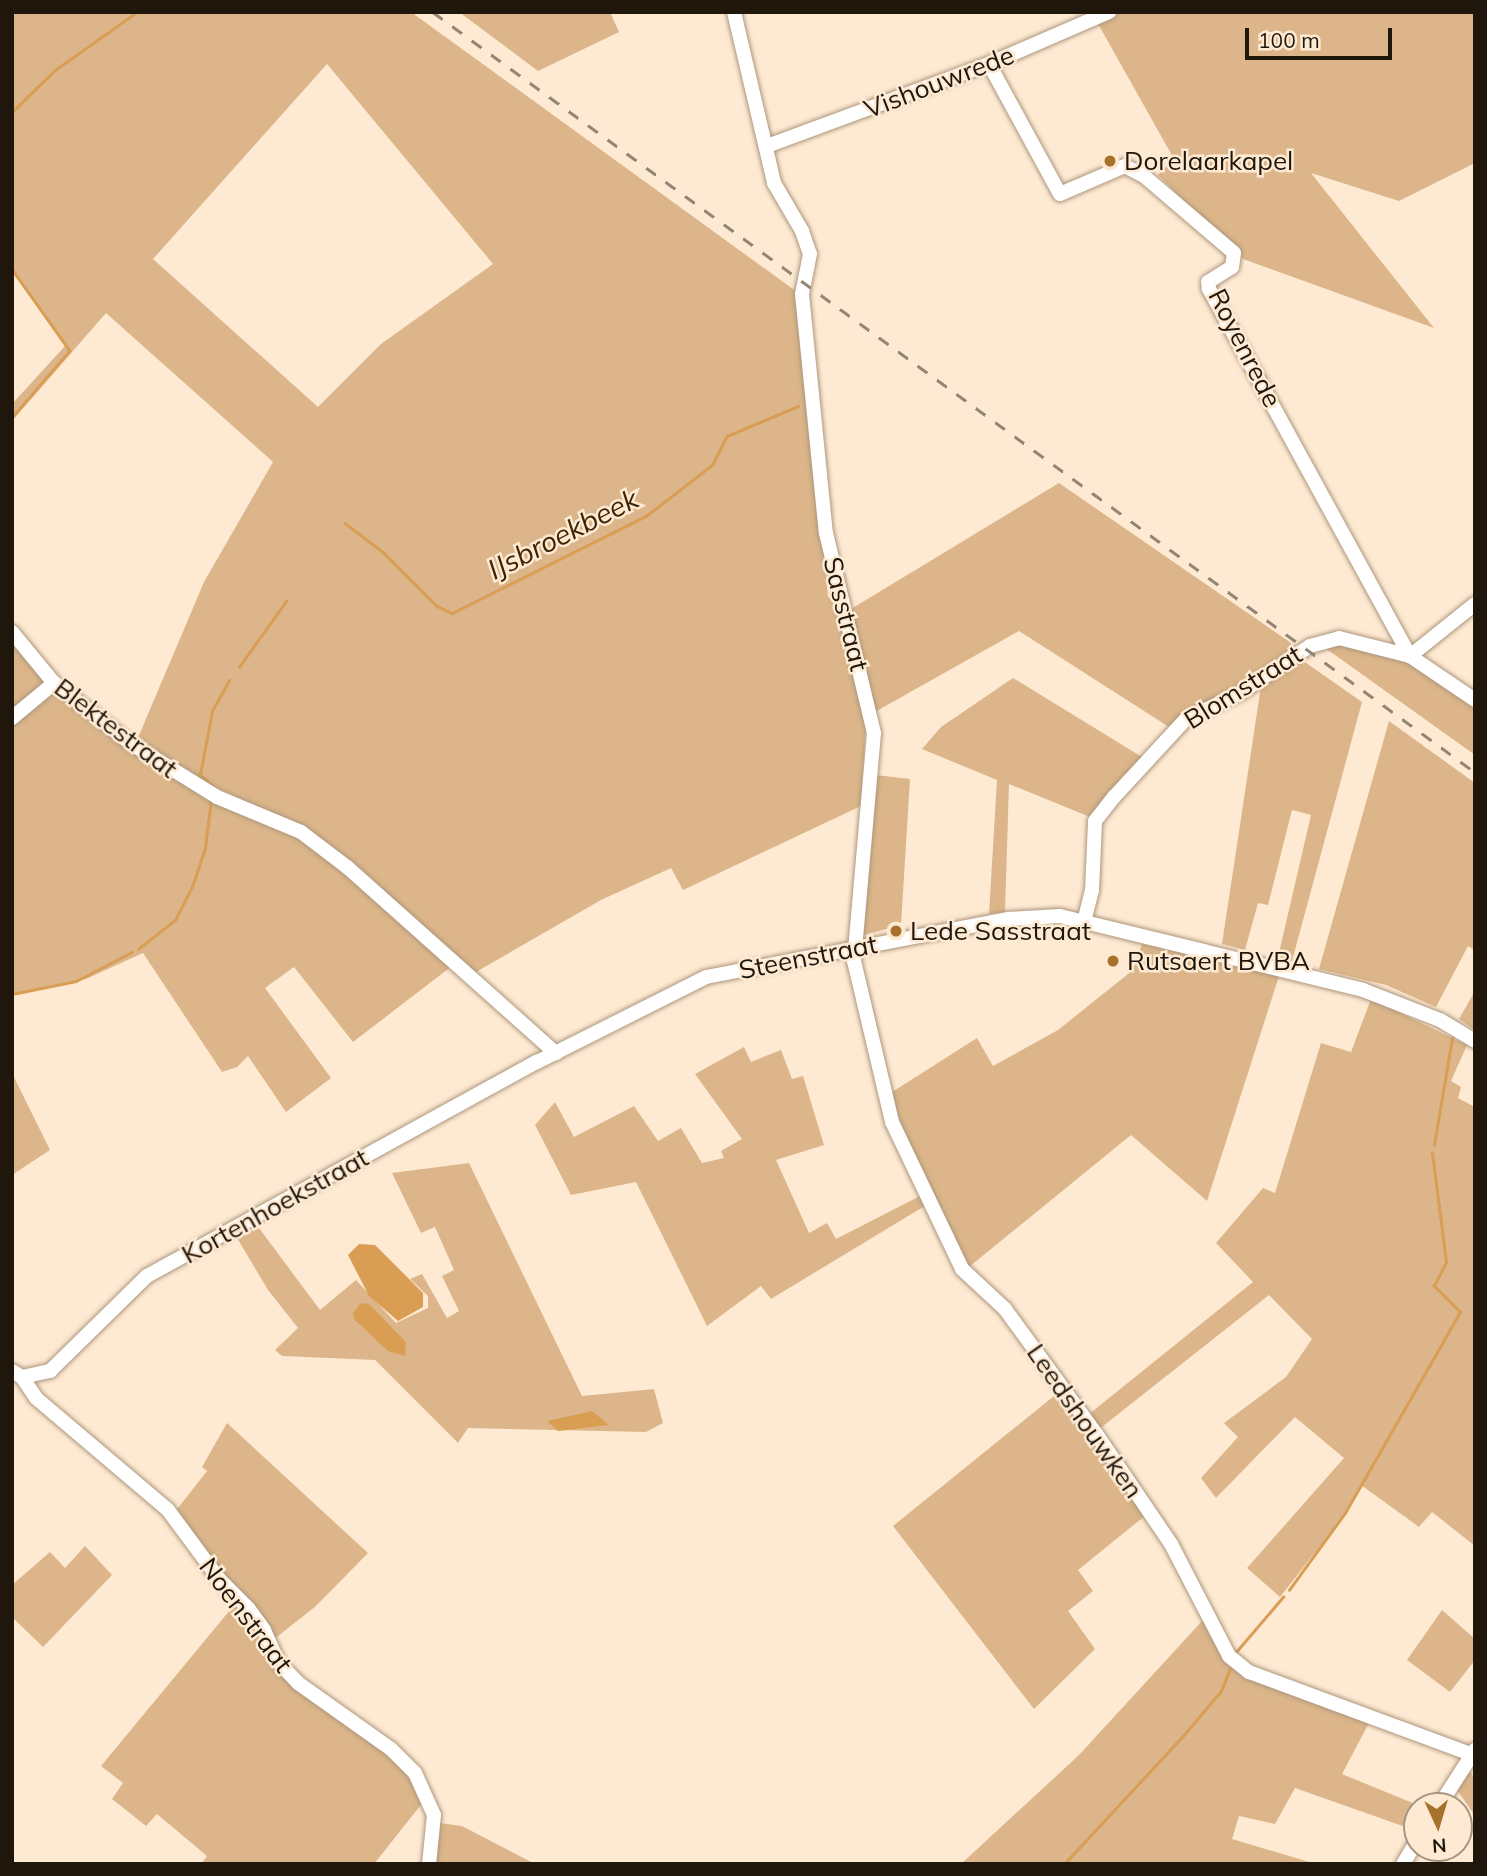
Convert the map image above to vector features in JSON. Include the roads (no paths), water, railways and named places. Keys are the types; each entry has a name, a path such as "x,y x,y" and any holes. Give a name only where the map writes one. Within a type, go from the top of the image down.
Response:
{"street":[{"path":"734,12 767,146"},
{"name":"Vishouwrede","path":"767,146 989,64 1109,12"},
{"name":"Royenrede","path":"989,64 1060,194 1125,166 1144,176 1234,253 1232,267 1208,282 1209,289 1410,656"},
{"name":"Sasstraat","path":"767,146 774,183 809,247 802,294 826,533 874,733 854,947"},
{"path":"1410,656 1475,604"},
{"name":"Blektestraat","path":"12,632 54,684 130,743 197,787 301,832 408,920 556,1053"},
{"name":"Blomstraat","path":"1084,922 1091,891 1095,821 1185,720 1242,692 1323,640 1339,638 1410,656 1475,700"},
{"path":"12,718 54,684"},
{"name":"Steenstraat","path":"556,1053 706,977 854,947 1037,915 1084,922 1363,990 1440,1020 1475,1041"},
{"name":"Leedshouwken","path":"854,947 892,1122 962,1269 1005,1309 1097,1435 1171,1544 1229,1656 1249,1672 1473,1752"},
{"name":"Kortenhoekstraat","path":"17,1374 50,1371 147,1276 556,1053"},
{"name":"Noenstraat","path":"17,1374 36,1398 168,1510 219,1579 249,1609 264,1630 278,1662 298,1683 391,1749 415,1773 434,1815 429,1864"},
{"path":"1447,1792 1473,1752"}],"waterway":[{"path":"12,112 55,70 137,12"},
{"path":"12,269 70,351 12,418"},
{"name":"IJsbroekbeek","path":"345,523 383,552 437,606 452,613 646,516 712,465 727,436 798,406"},
{"name":"IJsbroekbeek","path":"239,667 286,601"},
{"name":"IJsbroekbeek","path":"215,789 200,775 212,711 229,680"},
{"name":"IJsbroekbeek","path":"138,949 175,920 192,887 205,848 211,799"},
{"name":"IJsbroekbeek","path":"12,994 76,981 132,952"},
{"path":"1434,1145 1452,1039"},
{"path":"1289,1590 1345,1513 1460,1312 1434,1286 1446,1262 1432,1153"},
{"path":"1235,1653 1283,1597"},
{"path":"1064,1864 1182,1737 1221,1691 1230,1669"}],"railway":[{"path":"433,12 1475,772"}],"place":[{"name":"Dorelaarkapel","path":"1110,161"},
{"name":"Lede Sasstraat","path":"896,931"},
{"name":"Rutsaert BVBA","path":"1113,961"}]}
